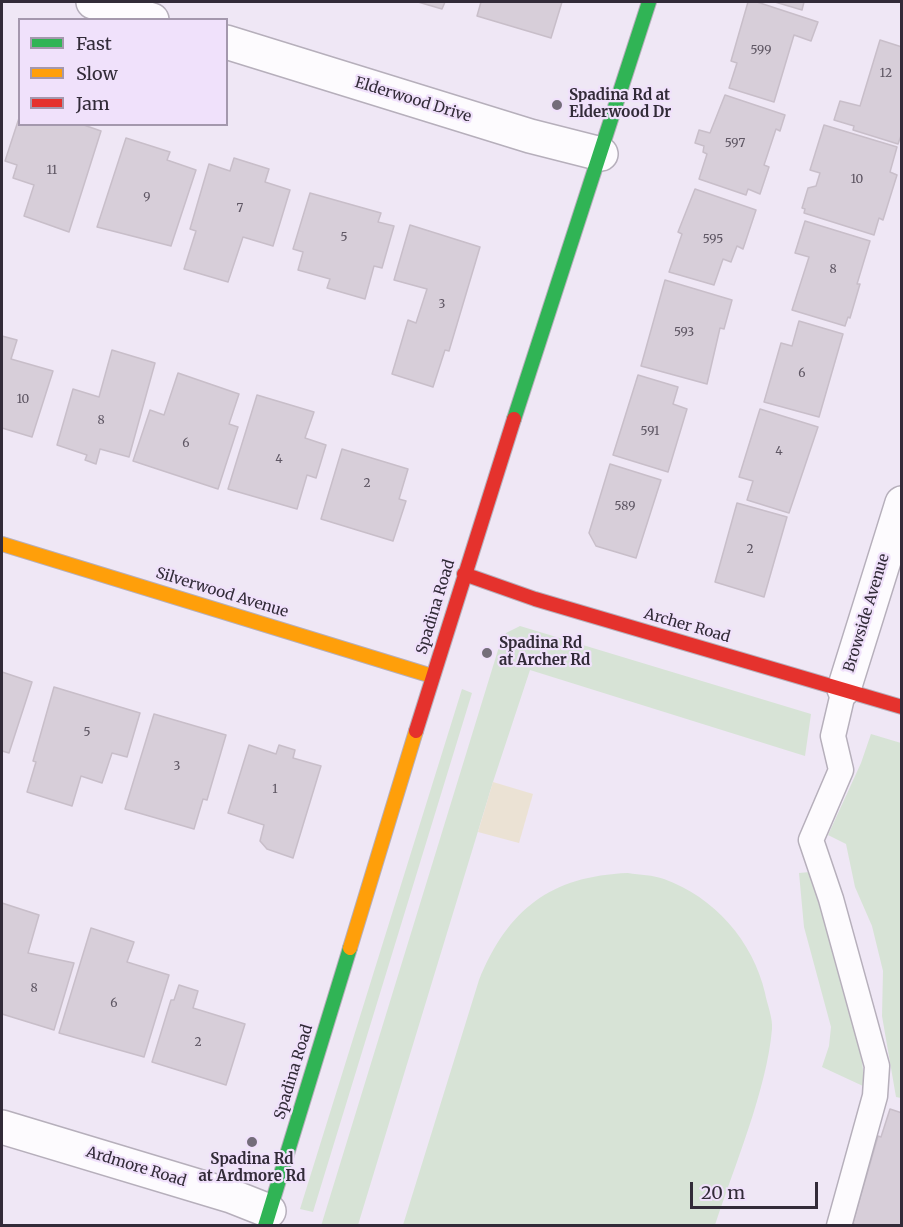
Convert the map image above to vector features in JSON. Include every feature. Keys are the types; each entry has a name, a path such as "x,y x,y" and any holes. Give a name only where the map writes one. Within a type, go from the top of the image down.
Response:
{"street":[{"path":"93,2 145,18"},
{"name":"Spadina Road","path":"267,1218 464,574 649,2"},
{"name":"Elderwood Drive","path":"228,43 530,136 601,154"},
{"name":"Browside Avenue","path":"844,689 902,503"},
{"name":"Silverwood Avenue","path":"2,544 380,658 432,676"},
{"name":"Archer Road","path":"464,574 535,598 902,707"},
{"name":"Ardmore Road","path":"2,1127 231,1196 267,1218"}],"lane":[{"path":"839,1226 875,1096 877,1066 831,899 815,859 811,840 841,770 833,736 844,689"}],"green space":[{"path":"520,626 811,714 805,756 530,670 493,782 358,1225 321,1226 498,650 506,633"},
{"path":"462,689 472,693 313,1212 300,1209"},
{"path":"871,734 901,743 901,1098 896,1097 882,1016 883,971 872,926 855,887 846,844 828,835 861,763"},
{"path":"810,872 849,1007 861,1056 863,1086 822,1067 829,1046 831,1027 804,927 799,873"},
{"path":"628,873 664,879 699,897 715,909 729,923 751,956 770,1011 772,1029 764,1077 715,1225 403,1225 479,980 504,934 535,901 555,889 576,881"}],"sand":[{"path":"493,782 533,794 519,843 478,832"}],"building":[{"path":"418,2 445,2 442,9"},
{"path":"481,2 562,2 551,38 477,16"},
{"path":"748,2 757,2 818,22 811,41 794,35 774,102 729,88 737,63 731,61"},
{"path":"775,2 804,2 802,10"},
{"path":"880,40 902,47 902,133 898,144 853,130 854,126 834,120 840,101 860,106"},
{"path":"725,95 785,115 780,131 776,129 764,165 769,167 760,194 748,189 746,195 699,179 707,154 703,152 704,146 695,143 699,130 710,133"},
{"path":"18,121 18,126 87,126 101,131 69,232 24,216 34,185 13,178 17,165 5,161"},
{"path":"824,125 897,147 890,172 897,175 883,220 879,218 874,235 804,213 805,209 802,208 808,188 816,186 820,173 810,170"},
{"path":"126,138 170,152 167,160 196,170 171,246 97,227"},
{"path":"234,158 269,169 265,182 290,190 273,246 243,237 228,282 184,269 196,231 190,229 209,164 230,171"},
{"path":"695,189 756,210 743,249 737,246 731,262 723,259 714,285 669,272 682,234 678,232"},
{"path":"310,193 381,213 378,222 394,226 382,268 374,266 365,299 327,288 330,279 298,270 303,252 293,249"},
{"path":"805,221 870,241 850,318 848,317 845,326 792,310 809,257 795,253"},
{"path":"410,225 480,247 449,351 445,350 433,387 392,374 408,320 416,323 427,289 394,280"},
{"path":"665,280 732,300 724,329 720,328 707,384 641,366"},
{"path":"799,321 843,334 819,417 764,402 781,343 792,346"},
{"path":"2,336 17,340 11,359 53,371 32,437 2,428"},
{"path":"112,350 155,363 129,457 100,449 96,464 85,460 87,455 57,445 73,389 99,397"},
{"path":"178,373 239,394 229,424 238,427 218,489 133,461 150,410 164,415"},
{"path":"638,375 678,387 673,404 687,409 668,472 613,455"},
{"path":"257,395 314,412 305,438 326,445 316,478 307,475 297,509 228,489"},
{"path":"760,409 818,427 789,513 747,500 753,481 739,477"},
{"path":"342,449 408,469 399,499 406,501 393,541 321,519"},
{"path":"610,464 661,480 636,558 596,546 589,533"},
{"path":"737,503 787,517 764,597 715,582"},
{"path":"2,672 32,682 9,753 2,751"},
{"path":"54,687 140,713 127,757 112,753 102,783 81,776 72,806 27,792 36,762 33,761"},
{"path":"154,714 226,735 207,800 203,799 194,829 125,809"},
{"path":"249,745 276,754 279,745 295,750 293,758 321,766 293,858 267,849 260,841 264,825 228,813"},
{"path":"2,903 39,915 28,953 74,963 54,1030 2,1014"},
{"path":"91,928 134,942 127,962 169,975 144,1057 59,1033"},
{"path":"179,985 198,991 193,1008 245,1024 226,1085 152,1062 171,1000 174,1000"},
{"path":"890,1109 902,1113 902,1226 855,1226 853,1222 878,1136 881,1137"}],"traffic: fast":[{"path":"514,419 649,2"},
{"path":"265,1226 350,948"}],"traffic: slow":[{"path":"2,544 432,676"},
{"path":"350,948 416,731"}],"traffic: jam":[{"path":"416,731 514,419"},
{"path":"464,574 535,599 902,707"}],"place":[{"name":"Spadina Rd at Elderwood Dr","path":"557,105"},
{"name":"Spadina Rd at Archer Rd","path":"487,653"},
{"name":"Spadina Rd at Ardmore Rd","path":"252,1142"}]}
